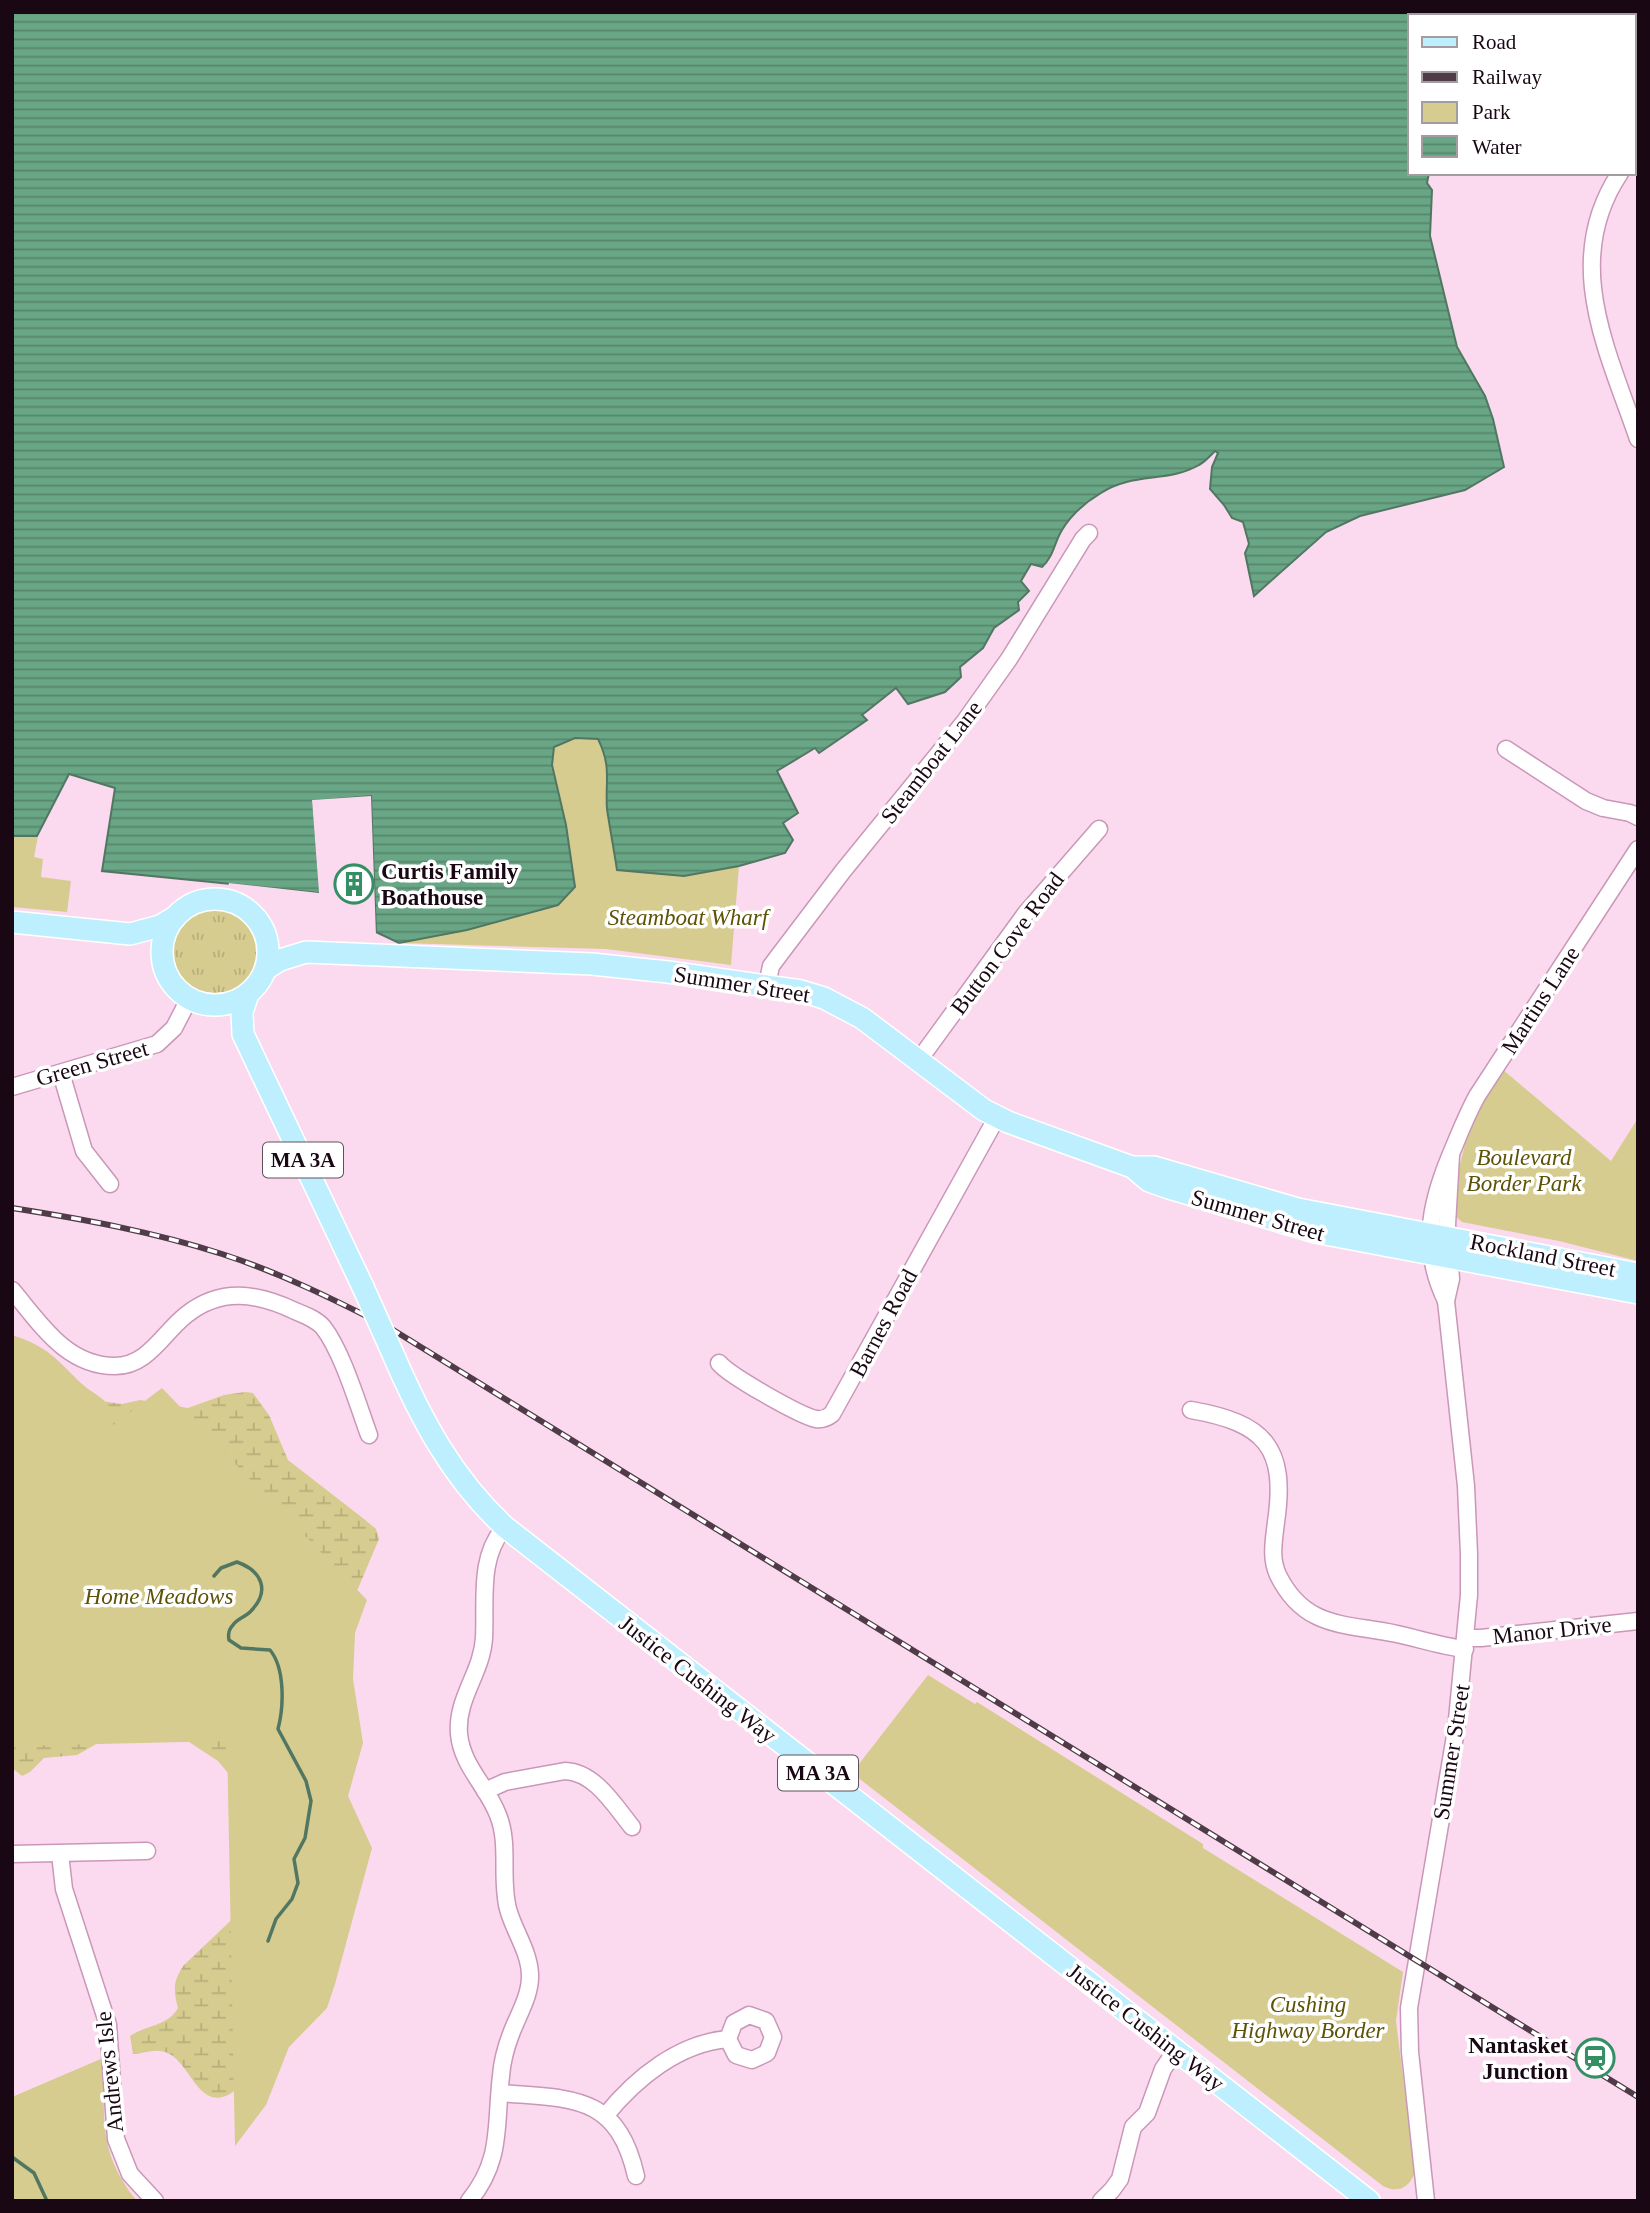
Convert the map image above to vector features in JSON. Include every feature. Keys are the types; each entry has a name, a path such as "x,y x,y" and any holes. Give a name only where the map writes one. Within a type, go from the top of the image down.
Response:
{"main road":[{"path":"12,922 130,934 160,926 205,899 224,899 246,908 261,923 266,940 266,969 248,994 242,1012 243,1034"},
{"path":"162,960 167,933 176,917"},
{"name":"Summer Street","path":"261,923 277,938 306,952"},
{"name":"MA 3A","path":"130,934 154,949 162,960 168,977 180,992 198,1002"},
{"name":"Summer Street","path":"266,969 280,960 306,952 592,964 767,985 811,994 837,1005 873,1026 969,1100 997,1117 1132,1167 1149,1181 1253,1215 1336,1237 1440,1246"},
{"path":"198,1002 229,1002 248,994"},
{"name":"Justice Cushing Way","path":"198,1002 243,1034 421,1416 439,1449 471,1491 505,1527 1369,2201"},
{"name":"Rockland Street","path":"1440,1246 1638,1274"},
{"name":"Rockland Street","path":"1440,1246 1638,1293"}],"street":[{"path":"1619,175 1604,203 1595,230 1591,287 1596,315 1638,439"},
{"name":"Steamboat Lane","path":"767,985 771,966 843,871 946,746 1009,659 1089,533"},
{"path":"1506,749 1586,801 1638,817"},
{"name":"Button Cove Road","path":"919,1060 1026,913 1099,829"},
{"name":"Martins Lane","path":"1440,1246 1451,1155 1462,1124 1477,1096 1638,849"},
{"name":"Green Street","path":"12,1087 157,1044 198,1002"},
{"path":"61,1073 83,1151 110,1184"},
{"name":"Barnes Road","path":"719,1363 734,1376 807,1415 822,1419 832,1414 997,1117"},
{"name":"Summer Street","path":"1423,2198 1410,2052 1409,2008 1456,1730 1469,1571 1468,1519 1457,1386 1446,1301 1451,1279 1440,1246"},
{"path":"12,1290 61,1346 82,1360 106,1365 123,1365 140,1359 185,1315 219,1297 249,1295 287,1307 316,1321 327,1334 369,1434"},
{"name":"Manor Drive","path":"1191,1410 1235,1420 1259,1435 1270,1449 1278,1467 1281,1488 1273,1547 1274,1565 1282,1582 1297,1601 1320,1618 1436,1644 1465,1643 1638,1621"},
{"path":"469,2201 482,2183 492,2161 499,2128 506,2048 528,1989 530,1971 508,1909 500,1821 463,1754 459,1734 463,1699 482,1653 488,1555 496,1537 505,1527"},
{"path":"485,1791 505,1782 565,1771 574,1772 588,1778 601,1790 632,1827"},
{"path":"12,1854 147,1851"},
{"name":"Andrews Isle","path":"60,1854 64,1889 108,2025 112,2059 113,2118 119,2150 137,2184 155,2201"},
{"path":"606,2115 672,2056 697,2044 728,2039"},
{"path":"1101,2201 1120,2179 1133,2127 1147,2113 1163,2069 1176,2050"},
{"path":"500,2093 580,2102 606,2115 625,2142 636,2176"}],"green space":[{"name":"Steamboat Wharf","path":"575,738 598,739 608,767 608,810 617,870 684,876 739,866 731,965 606,949 399,943 467,930 558,905 575,887 566,825 552,765 554,747"},
{"path":"12,836 38,836 34,857 43,859 41,877 71,881 67,912 12,907"},
{"path":"215,909 238,916 250,928 257,951 250,974 238,986 215,993 192,986 180,974 173,951 180,928 192,916"},
{"name":"Boulevard Border Park","path":"1502,1069 1611,1161 1638,1118 1638,1261 1559,1241 1462,1222 1454,1215 1458,1172 1469,1128"},
{"name":"Home Meadows","path":"12,1335 44,1349 106,1402 112,1411 113,1425 162,1388 367,1600 355,1633 353,1679 363,1743 348,1796 372,1848 327,2008 289,2047 266,2105 235,2146 227,1741 12,1746"},
{"name":"Home Meadows","path":"253,1393 269,1415 288,1460 376,1529 379,1539 347,1620 354,1646 344,1652 255,2068 232,2093 217,2098 200,2089 170,2054 157,2051 133,2054 130,2036 163,2022 174,2014 178,2008 176,1981 184,1965 245,1907 233,1779 218,1761 186,1740 105,1739 77,1755 44,1758 22,1776 12,1768 12,1733 94,1400 122,1404 140,1400 188,1408 224,1395"},
{"name":"Cushing Highway Border","path":"928,1675 975,1704 977,1702 1203,1844 1203,1848 1403,1972 1396,2021 1415,2172 1407,2185 1398,2189 1383,2186 852,1773"},
{"path":"103,2058 104,2116 109,2149 124,2183 137,2201 12,2201 12,2097"}],"water":[{"path":"12,12 1620,12 1621,14 1408,14 1408,175 1429,175 1427,183 1432,190 1430,236 1457,347 1485,396 1504,467 1465,490 1360,516 1326,532 1254,596 1245,553 1249,544 1243,522 1232,518 1210,489 1212,467 1218,453 1215,451 1201,464 1187,471 1125,482 1101,493 1070,519 1042,567 1031,564 1021,581 1029,591 1018,602 1019,610 994,628 983,648 960,667 961,677 945,692 908,704 896,688 862,715 867,720 819,753 815,748 777,771 798,813 783,823 793,840 785,853 739,866 684,876 617,870 607,809 605,758 598,739 575,738 554,747 552,765 566,825 575,887 558,905 467,930 399,943 376,932 371,796 313,801 320,893 102,871 115,788 69,774 37,836 12,836"}],"pier":[{"path":"371,796 376,936 372,932 368,800 316,804 323,893 321,896 228,887 229,883 319,893 312,800"}],"waterway":[{"path":"214,1576 221,1568 237,1562 253,1571 261,1582 260,1597 250,1612 232,1627 229,1640 241,1648 270,1650 275,1658 282,1688 278,1729 306,1781 311,1801 305,1838 294,1859 298,1883 292,1899 276,1919 268,1941"},
{"path":"12,2157 34,2173 47,2201"}],"railway":[{"path":"12,1208 118,1227 222,1254 287,1278 390,1328 1638,2097"}],"place":[{"name":"Curtis Family Boathouse","path":"354,884"},
{"name":"Nantasket Junction","path":"1595,2058"}]}
